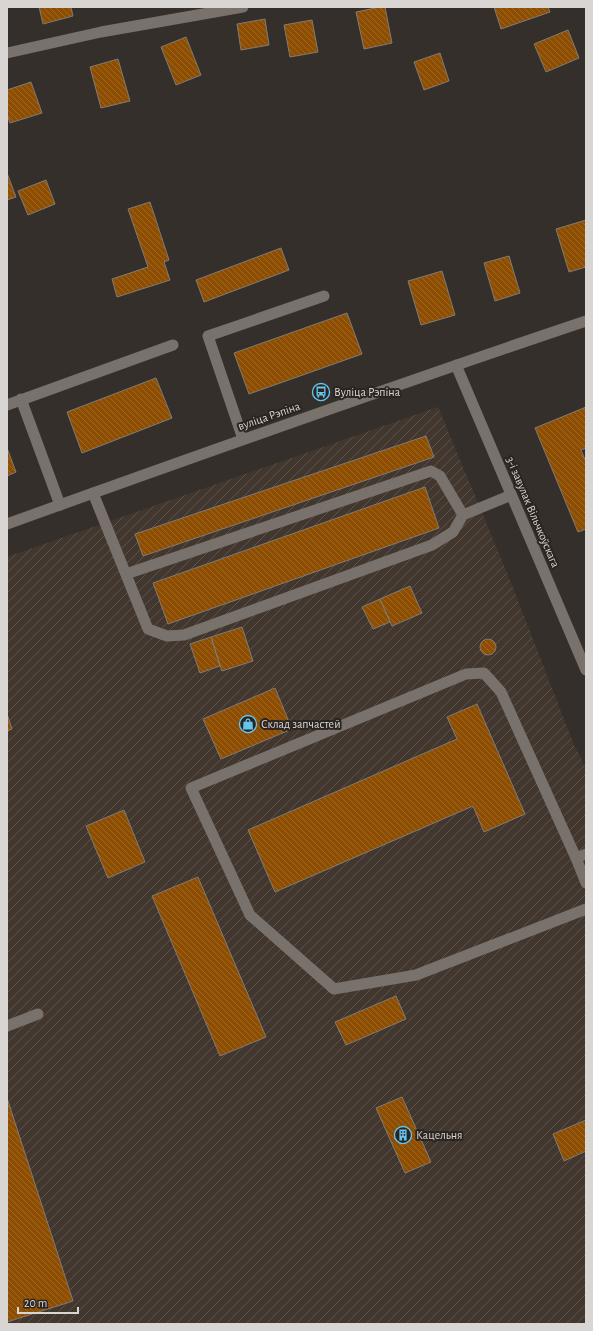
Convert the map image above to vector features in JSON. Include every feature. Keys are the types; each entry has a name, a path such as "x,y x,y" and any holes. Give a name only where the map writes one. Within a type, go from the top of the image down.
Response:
{"street":[{"path":"7,53 101,32 243,7"},
{"path":"243,439 208,336 324,296"},
{"name":"вуліца Рэпіна","path":"7,524 243,439 586,321"},
{"path":"7,405 173,345"},
{"name":"3-і завулак Вільчкоўскага","path":"456,365 586,670"},
{"path":"21,399 60,505"},
{"path":"126,574 431,471 440,476 463,515"},
{"path":"93,493 148,629 167,636 184,635 432,545 453,532 463,515 511,495"},
{"path":"586,883 501,692 484,673 466,674 191,788 250,915 334,989 416,975 586,909"},
{"path":"576,858 586,854"},
{"path":"7,1026 38,1014"}],"shaded area":[{"path":"438,407 512,585 574,745 586,768 586,1324 7,1324 7,557"}],"building":[{"path":"39,7 71,7 73,16 43,24"},
{"path":"385,7 392,43 364,49 356,12"},
{"path":"494,7 548,7 550,12 501,29"},
{"path":"265,19 269,45 241,50 237,24"},
{"path":"312,20 318,52 290,57 284,25"},
{"path":"568,30 579,58 546,72 534,44"},
{"path":"186,37 201,75 176,85 161,47"},
{"path":"440,53 449,81 424,90 414,62"},
{"path":"118,59 130,101 101,108 90,67"},
{"path":"31,82 42,113 10,123 7,115 7,90"},
{"path":"7,173 16,197 7,200"},
{"path":"46,180 55,204 28,215 18,191"},
{"path":"150,202 169,260 164,262 170,280 117,297 112,279 148,267 128,209"},
{"path":"586,220 586,267 569,272 556,229"},
{"path":"281,248 289,270 204,302 196,280"},
{"path":"509,256 520,293 495,301 484,263"},
{"path":"442,271 455,315 421,325 408,281"},
{"path":"347,313 362,354 249,394 234,353"},
{"path":"156,378 172,418 82,453 67,412"},
{"path":"586,407 586,448 581,450 586,462 586,529 578,532 535,428"},
{"path":"426,436 434,457 143,556 135,534"},
{"path":"7,448 16,472 7,476"},
{"path":"425,487 439,528 168,624 153,583"},
{"path":"410,586 422,613 392,626 380,599"},
{"path":"380,599 390,622 373,629 362,607"},
{"path":"242,627 253,661 222,671 211,637"},
{"path":"211,637 220,666 200,673 190,644"},
{"path":"485,639 491,639 496,644 494,653 491,655 485,655 480,650 480,644"},
{"name":"Склад запчастей","path":"275,688 292,729 221,759 203,719"},
{"path":"477,704 525,814 484,832 473,806 275,892 248,830 457,739 447,717"},
{"path":"7,714 12,729 7,731"},
{"path":"124,810 145,862 108,878 86,826"},
{"path":"198,877 266,1037 220,1056 152,896"},
{"path":"396,996 406,1019 346,1045 335,1022"},
{"name":"Кацельня","path":"402,1097 431,1162 405,1173 376,1108"},
{"path":"7,1098 73,1301 7,1322"},
{"path":"586,1120 586,1151 564,1161 553,1134"}],"place":[{"name":"Вуліца Рэпіна","path":"321,392"},
{"name":"Склад запчастей","path":"248,724"},
{"name":"Кацельня","path":"403,1135"}]}
